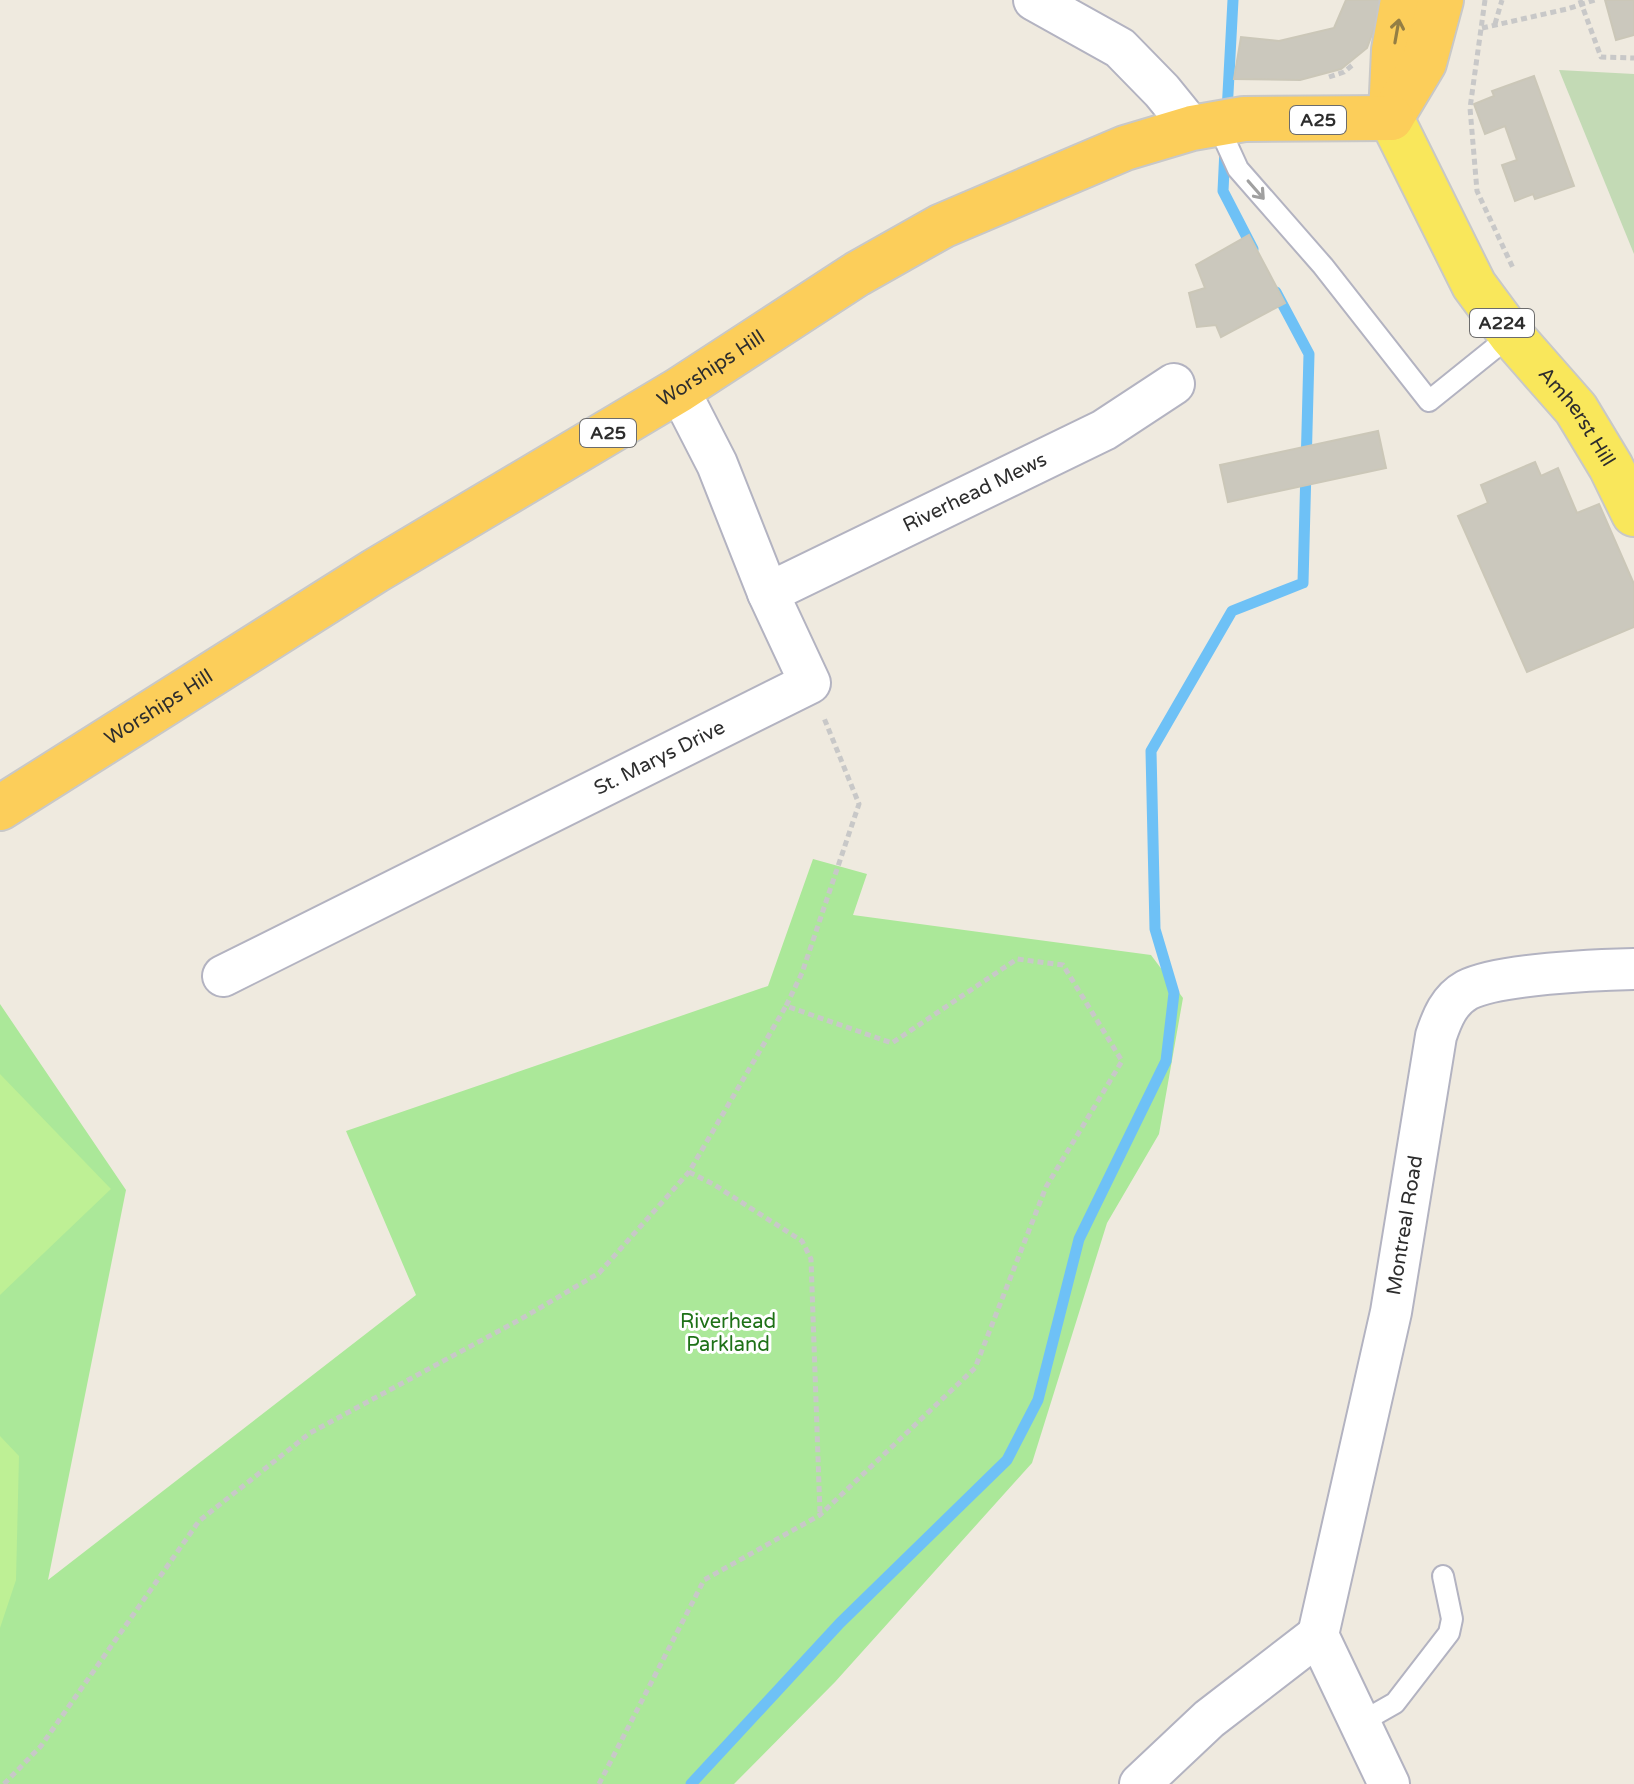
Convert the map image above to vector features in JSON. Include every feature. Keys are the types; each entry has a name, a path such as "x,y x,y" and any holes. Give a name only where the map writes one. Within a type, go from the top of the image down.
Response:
{"highway":[{"path":"1391,118 1394,50 1403,0"},
{"path":"1391,118 1424,63 1441,0"},
{"name":"Worships Hill","path":"0,808 375,571 679,390 857,274 942,226 1113,153 1204,126 1244,119 1391,118"}],"main road":[{"name":"Amherst Hill","path":"1391,118 1481,295 1511,335 1576,409 1611,467 1634,514"}],"street":[{"path":"1034,0 1120,48 1162,91 1204,126"},
{"name":"Riverhead Mews","path":"768,593 1104,430 1174,384"},
{"path":"679,390 717,464 768,593 810,683"},
{"name":"St. Marys Drive","path":"223,976 810,683"},
{"name":"Montreal Road","path":"1318,1635 1391,1312 1436,1036 1443,1016 1452,1001 1466,991 1491,982 1634,969"},
{"path":"1140,1784 1209,1719 1318,1635 1389,1784"}],"lane":[{"path":"1204,126 1323,266 1429,401 1511,335"},
{"path":"1358,1724 1395,1703 1449,1633 1452,1619 1443,1576"}],"path":[{"path":"1481,295 1513,268 1477,191 1470,108 1485,0"},
{"path":"1495,25 1502,0"},
{"path":"1482,28 1595,0"},
{"path":"1580,3 1601,57 1634,58"},
{"path":"1314,81 1344,72 1361,58"},
{"path":"4,1784 41,1746 199,1521 310,1433 521,1319 599,1273 689,1172 802,973 859,804 810,683"},
{"path":"599,1784 704,1580 820,1515 975,1368 1046,1187 1122,1061 1063,965 1017,959 892,1043 786,1006"},
{"path":"689,1172 802,1241 811,1259 820,1515"}],"green space":[{"path":"1559,70 1634,74 1634,254"},
{"name":"Riverhead Parkland","path":"813,859 867,874 853,915 1151,955 1183,998 1159,1134 1107,1223 1032,1463 835,1682 734,1784 0,1784 0,1004 126,1190 48,1580 416,1295 346,1131 768,986"},
{"path":"0,1074 111,1189 0,1295"},
{"path":"0,1436 19,1456 16,1580 0,1628"}],"building":[{"path":"1346,0 1381,0 1367,48 1341,69 1300,80 1234,79 1241,37 1279,41 1334,28"},
{"path":"1605,0 1634,0 1634,35 1616,40"},
{"path":"1534,76 1574,186 1535,199 1533,194 1515,201 1502,165 1517,160 1505,126 1485,134 1474,104 1494,96 1492,91"},
{"path":"1249,235 1285,303 1221,337 1216,325 1197,327 1189,293 1205,288 1196,265"},
{"path":"1378,431 1386,468 1228,502 1220,465"},
{"path":"1535,462 1541,476 1558,468 1577,513 1599,504 1634,584 1634,627 1527,672 1458,516 1488,503 1481,485"}],"waterway":[{"path":"1227,112 1233,0"},
{"path":"1225,149 1223,191 1253,249"},
{"path":"691,1784 840,1623 1007,1460 1038,1400 1079,1239 1166,1061 1174,993 1155,929 1151,751 1232,611 1303,583 1309,354 1276,292"}]}
